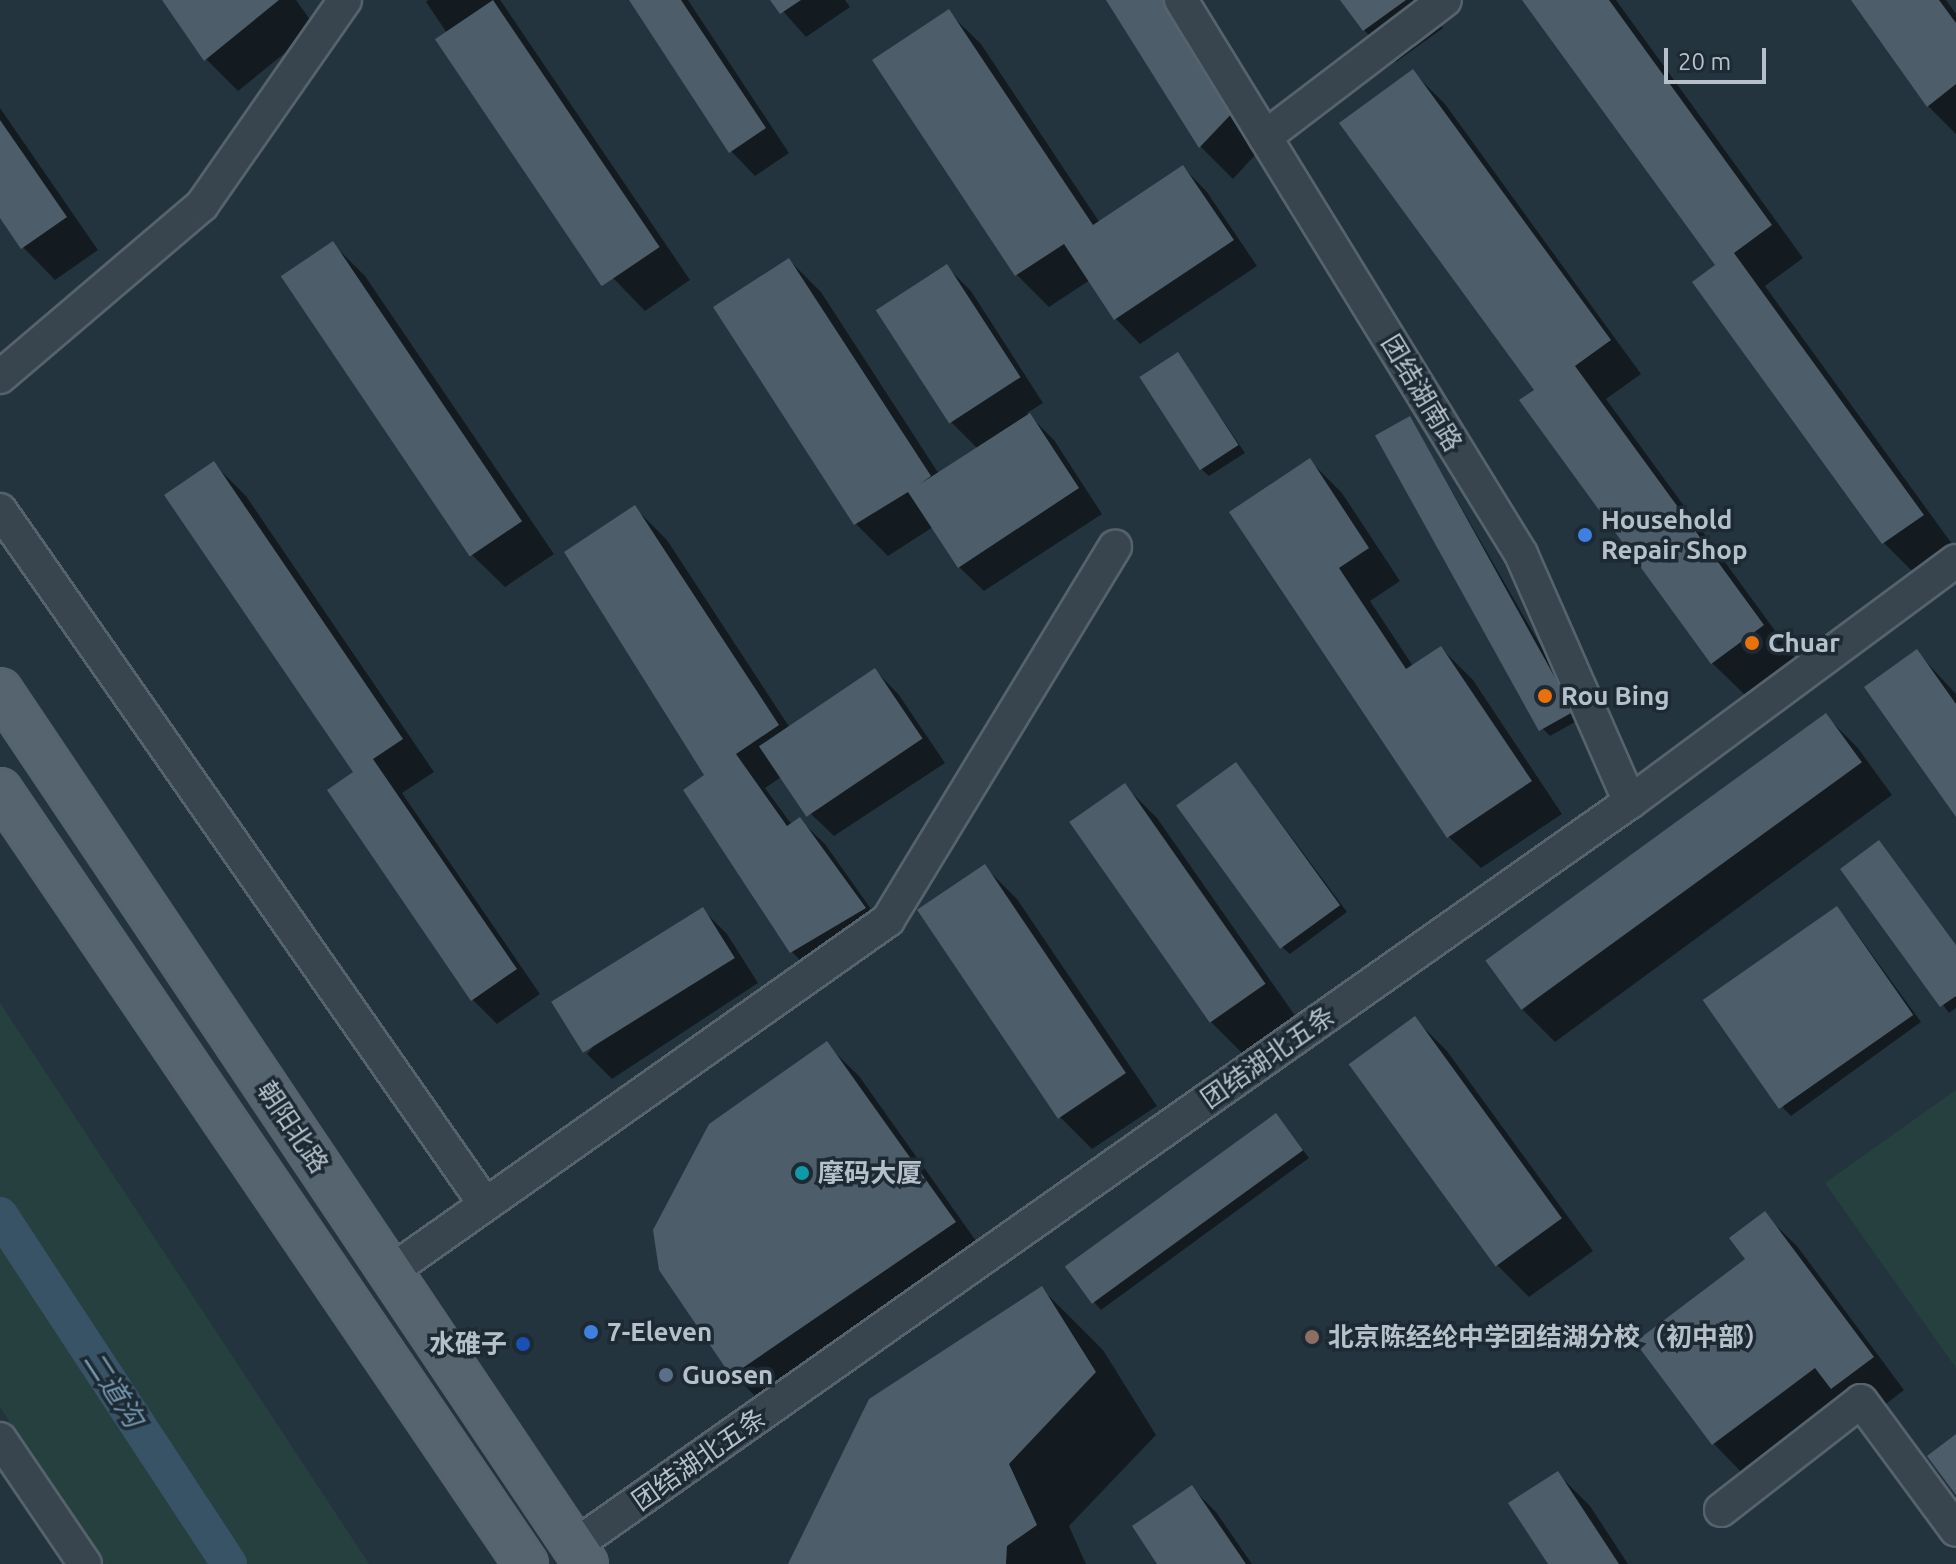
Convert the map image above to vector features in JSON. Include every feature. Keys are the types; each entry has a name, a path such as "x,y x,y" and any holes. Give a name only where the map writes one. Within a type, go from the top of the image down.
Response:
{"main road":[{"name":"朝阳北路","path":"0,690 580,1555"},
{"name":"朝阳北路","path":"0,790 526,1564"}],"street":[{"path":"0,377 202,205 345,0"},
{"name":"团结湖南路","path":"1181,0 1521,554 1630,802"},
{"path":"1265,137 1445,0"},
{"path":"0,510 485,1204"},
{"path":"390,1272 888,920 1115,546"},
{"name":"团结湖北五条","path":"580,1555 1630,802 1956,561"},
{"path":"1721,1510 1861,1401 1956,1530"},
{"path":"0,1439 85,1564"}],"green space":[{"path":"0,1003 369,1564 105,1564 0,1407"},
{"path":"1956,1090 1956,1368 1825,1183"}],"building":[{"path":"162,0 279,0 204,61"},
{"path":"493,0 660,247 602,286 435,39"},
{"path":"629,0 681,0 766,128 729,153"},
{"path":"770,0 801,0 780,14"},
{"path":"1106,0 1169,0 1237,108 1199,148"},
{"path":"1340,0 1406,0 1363,31"},
{"path":"1522,0 1609,0 1772,225 1734,253 1924,515 1882,544 1692,282 1715,265"},
{"path":"1851,0 1939,0 1956,23 1956,84 1927,107"},
{"path":"949,9 1093,225 1183,165 1234,240 1114,320 1064,244 1015,276 872,60"},
{"path":"1413,69 1611,340 1575,366 1764,625 1711,664 1519,400 1534,390 1339,123"},
{"path":"0,120 67,217 21,249 0,218"},
{"path":"333,241 522,521 470,556 281,276"},
{"path":"789,258 931,476 920,484 1030,413 1079,488 958,568 908,492 854,525 713,307"},
{"path":"947,264 1021,377 949,424 876,310"},
{"path":"1178,352 1238,445 1200,470 1139,377"},
{"path":"1410,416 1574,712 1539,731 1375,435"},
{"path":"1310,458 1369,548 1339,568 1406,669 1441,646 1532,781 1447,838 1229,512"},
{"path":"214,461 403,739 373,759 517,969 471,1001 327,790 353,772 164,495"},
{"path":"635,505 779,725 736,754 787,826 800,817 866,908 790,953 683,790 704,775 564,552"},
{"path":"1917,649 1956,704 1956,817 1864,687"},
{"path":"875,668 923,738 806,817 759,746"},
{"path":"1826,713 1862,762 1521,1010 1485,960"},
{"path":"1236,762 1340,905 1280,949 1176,805"},
{"path":"1125,783 1266,984 1210,1023 1069,822"},
{"path":"1879,840 1956,945 1956,996 1940,1007 1840,869"},
{"path":"985,864 1126,1073 1058,1119 917,910"},
{"path":"1837,906 1913,1015 1779,1109 1703,1000"},
{"path":"703,907 735,958 583,1053 551,1002"},
{"path":"1415,1016 1562,1218 1496,1266 1349,1064"},
{"name":"摩码大厦","path":"827,1041 956,1222 731,1376 659,1270 653,1230 709,1124"},
{"path":"1276,1113 1303,1150 1092,1304 1065,1266"},
{"path":"1765,1211 1874,1357 1831,1389 1815,1368 1712,1445 1635,1342 1745,1259 1729,1238"},
{"path":"1042,1286 1096,1372 1009,1464 1037,1525 1007,1546 1006,1564 788,1564 869,1399"},
{"path":"1956,1434 1956,1495 1927,1456"},
{"path":"1558,1471 1619,1564 1548,1564 1508,1503"},
{"path":"1192,1485 1246,1564 1157,1564 1132,1526"}],"waterway":[{"name":"二道沟","path":"0,1215 229,1564"}],"place":[{"name":"Household Repair Shop","path":"1585,535"},
{"name":"Chuar","path":"1752,643"},
{"name":"Rou Bing","path":"1545,696"},
{"name":"摩码大厦","path":"802,1173"},
{"name":"7-Eleven","path":"591,1332"},
{"name":"北京陈经纶中学团结湖分校（初中部）","path":"1312,1337"},
{"name":"水碓子","path":"523,1344"},
{"name":"Guosen","path":"666,1375"}]}
